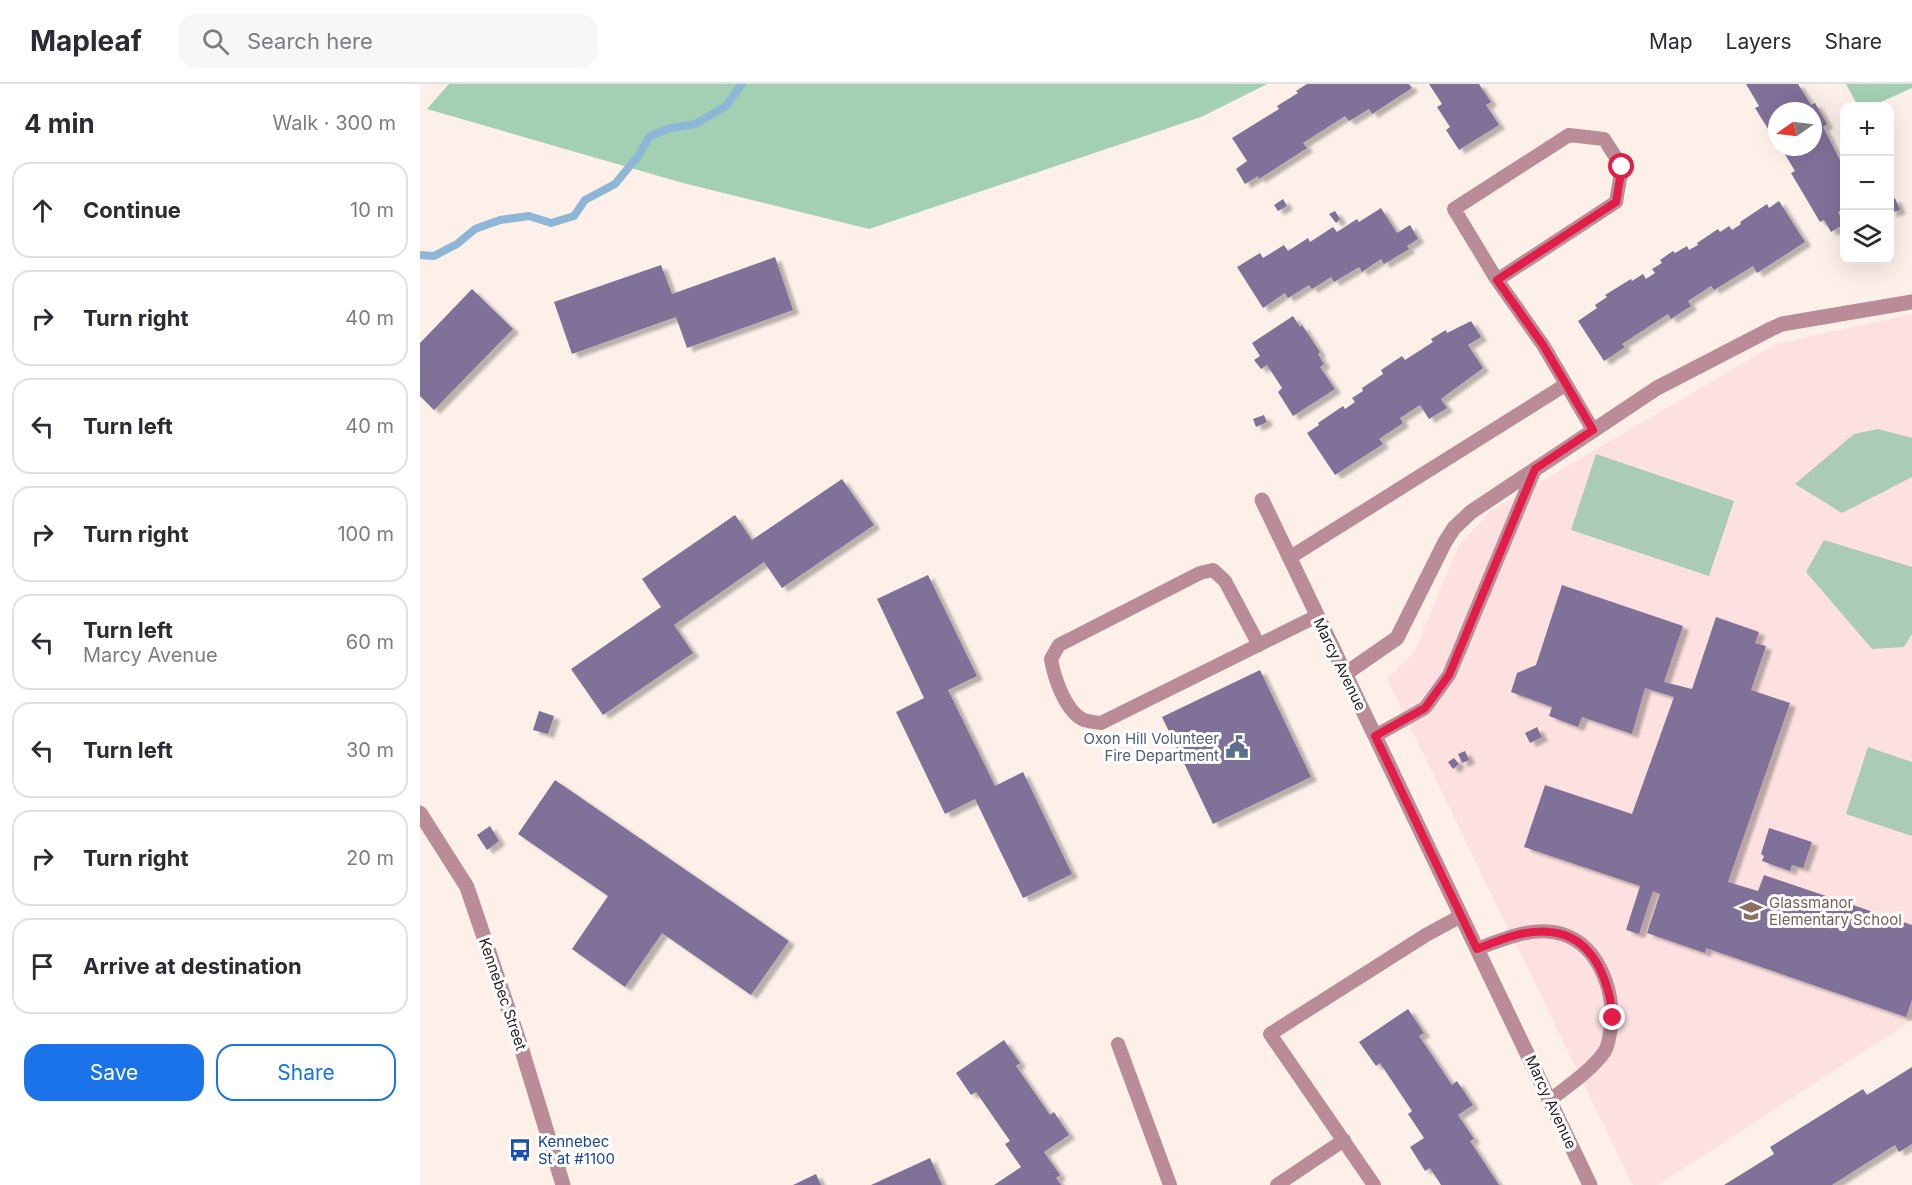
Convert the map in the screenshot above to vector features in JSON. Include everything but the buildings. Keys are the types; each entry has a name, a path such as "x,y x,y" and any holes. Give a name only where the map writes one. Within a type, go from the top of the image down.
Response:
{"street":[{"path":"1345,674 1397,638 1444,542 1454,528 1471,512 1657,388 1782,324 1912,302"},
{"name":"Marcy Avenue","path":"1262,500 1590,1185"},
{"name":"Kennebec Street","path":"420,813 467,887 521,1047 563,1185"}],"lane":[{"path":"1497,280 1616,202 1622,167 1604,139 1569,135 1454,209 1497,280 1543,345 1593,430"},
{"path":"1289,558 1565,385"},
{"path":"1375,736 1425,708 1449,675 1535,469"},
{"path":"1259,645 1225,581 1213,570 1200,573 1059,645 1051,659 1054,676 1071,711 1083,720 1101,723 1259,645 1317,616"},
{"path":"1374,1185 1270,1034 1426,935 1461,916"},
{"path":"1477,949 1524,934 1548,931 1578,941 1590,953 1605,976 1613,1018 1607,1049 1585,1072 1550,1100"},
{"path":"1118,1044 1170,1185"},
{"path":"1277,1185 1344,1140"}],"shaded area":[{"path":"1912,314 1912,1020 1658,1185 1633,1185 1387,679 1414,653 1458,547 1489,512 1776,344"}],"green space":[{"path":"449,84 1267,84 1201,117 869,229 683,183 427,109"},
{"path":"1846,84 1912,84 1912,88 1881,102 1856,102"},
{"path":"1878,429 1912,438 1912,477 1842,513 1795,484 1854,434"},
{"path":"1596,454 1734,501 1709,576 1571,530"},
{"path":"1824,540 1912,567 1912,634 1904,647 1872,649 1806,572"},
{"path":"1868,747 1912,762 1912,836 1846,814"}],"waterway":[{"path":"420,255 434,256 457,244 475,229 500,220 529,216 551,223 574,216 585,200 615,184 639,155 649,137 667,129 695,124 726,106 742,84"}],"place":[{"name":"Oxon Hill Volunteer Fire Department","path":"1237,747"},
{"name":"Glassmanor Elementary School","path":"1751,911"},
{"name":"Kennebec St at #1100","path":"520,1150"}],"route":[{"path":"1613,1018 1605,976 1590,953 1578,941 1548,931 1506,938 1477,949 1375,736 1425,708 1436,694 1449,675 1535,469 1593,430 1543,345 1497,280 1616,202 1622,167"}]}
